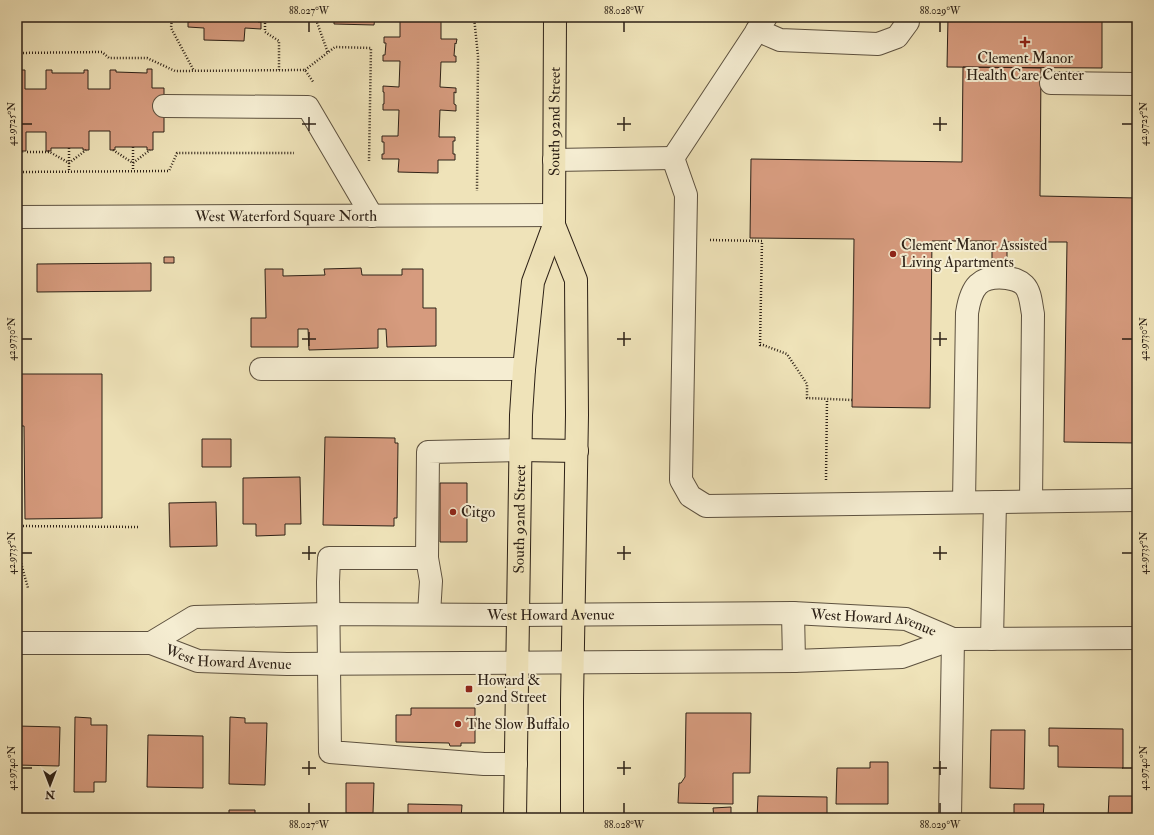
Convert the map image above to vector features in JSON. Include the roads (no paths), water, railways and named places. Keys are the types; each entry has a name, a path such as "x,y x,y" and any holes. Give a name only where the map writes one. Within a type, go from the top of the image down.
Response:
{"main road":[{"name":"South 92nd Street","path":"515,818 519,615 520,450 524,369 533,282 554,220 555,17"},
{"name":"South 92nd Street","path":"554,220 576,280 577,451 572,818"},
{"path":"520,450 577,451"}],"street":[{"path":"673,158 761,24 780,40 878,44 897,37 908,22 908,17"},
{"path":"1051,83 1137,83"},
{"path":"164,106 308,107 372,216"},
{"path":"554,160 673,158"},
{"path":"673,158 686,195 681,480 690,496 706,506 1137,500"},
{"name":"West Waterford Square North","path":"17,216 477,215 554,220"},
{"path":"964,502 967,313 969,301 975,287 983,280 1000,278 1017,280 1024,285 1030,296 1033,314 1031,501"},
{"path":"261,369 524,369"},
{"path":"429,614 430,581 427,558 428,452 520,450"},
{"path":"992,639 995,502"},
{"path":"427,558 329,558 328,664 330,752 484,764 516,764"},
{"path":"794,612 794,661"},
{"name":"West Howard Avenue","path":"152,643 194,617 328,614 519,615 794,612 906,618 953,639"},
{"name":"West Howard Avenue","path":"17,643 152,643 198,661 328,664 794,661 902,657 953,639 1137,638"},
{"path":"950,818 953,639"}],"place":[{"name":"Clement Manor Health Care Center","path":"1025,42"},
{"name":"Clement Manor Assisted Living Apartments","path":"893,254"},
{"name":"Citgo","path":"453,512"},
{"name":"Howard & 92nd Street","path":"469,689"},
{"name":"The Slow Buffalo","path":"458,724"}]}
